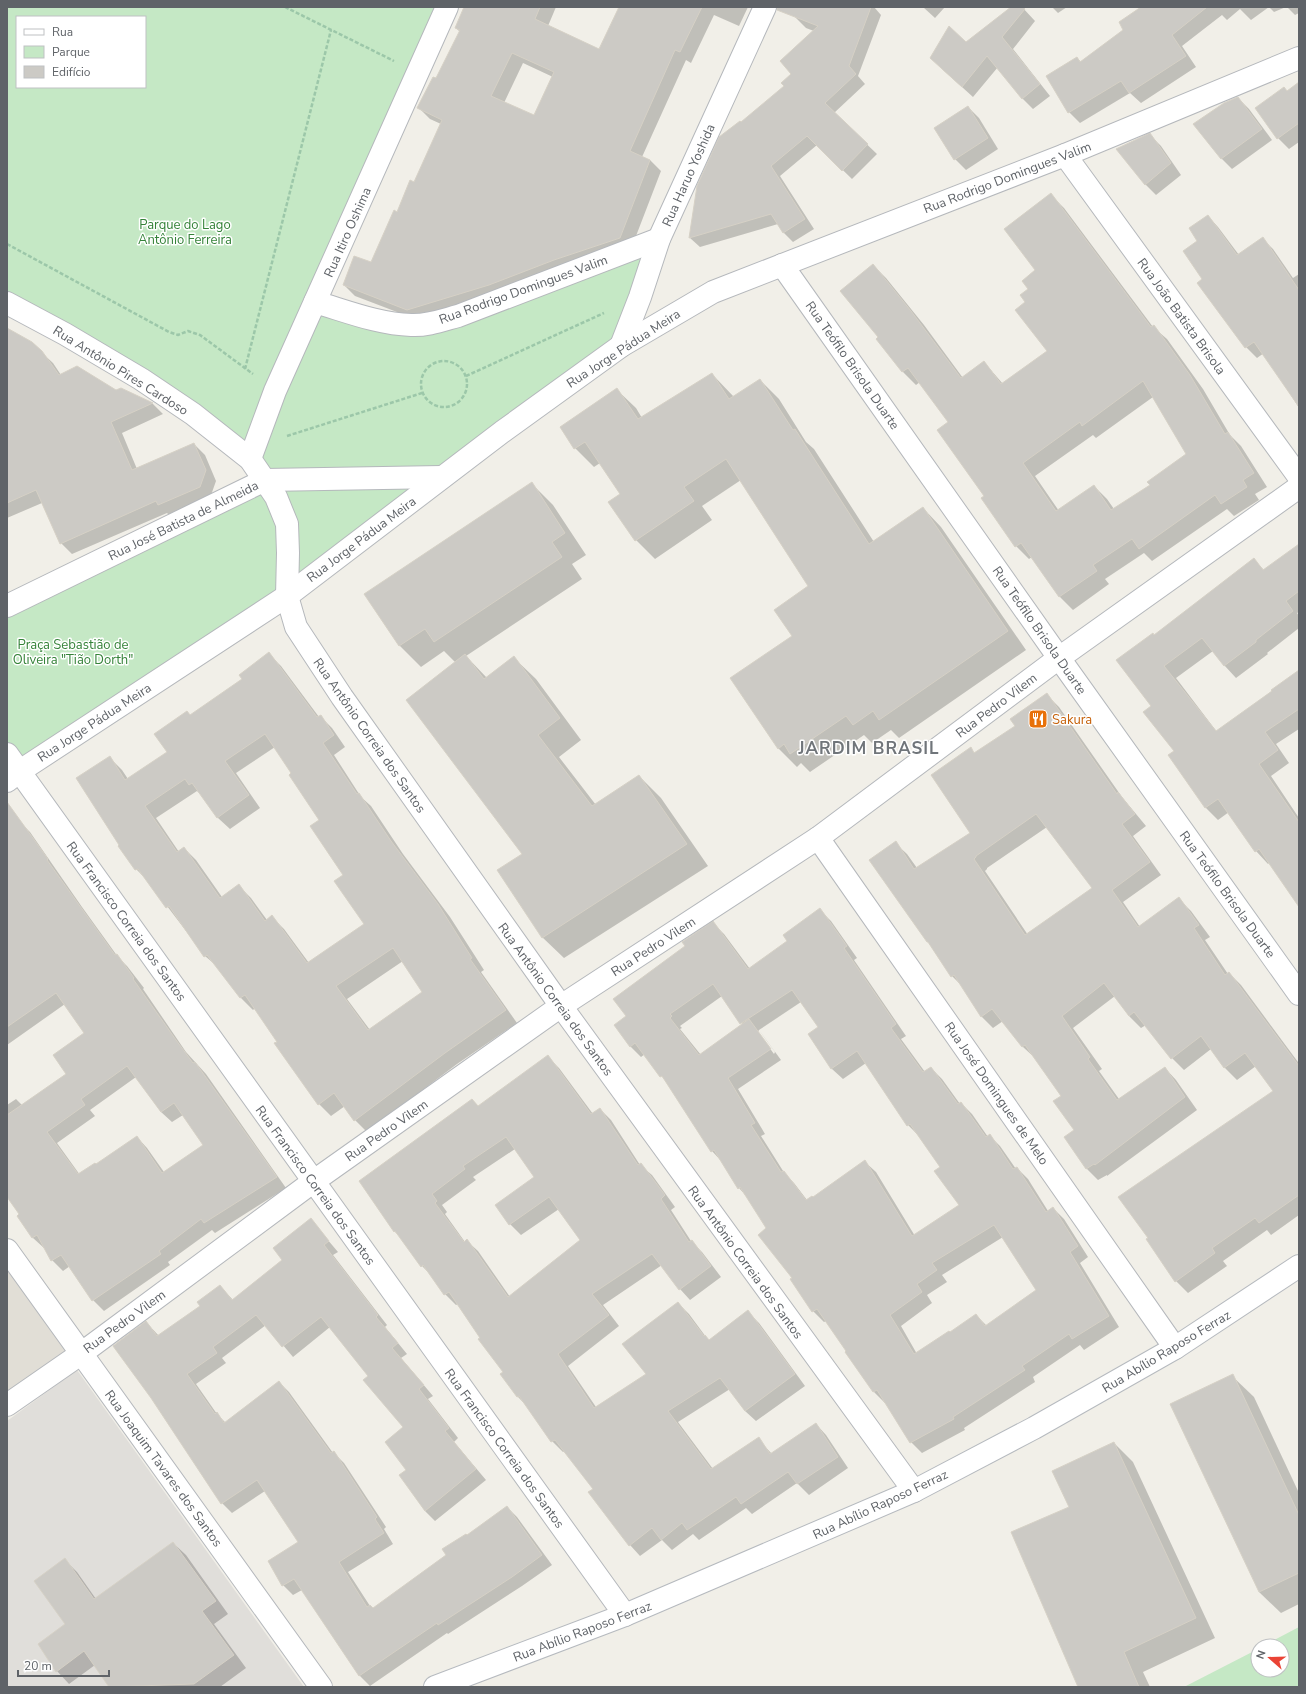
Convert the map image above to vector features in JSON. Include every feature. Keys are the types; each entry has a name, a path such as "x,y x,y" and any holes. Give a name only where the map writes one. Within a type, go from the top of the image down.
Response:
{"street":[{"name":"Rua Itiro Oshima","path":"253,452 275,391 447,7"},
{"name":"Rua Haruo Yoshida","path":"621,346 640,297 660,238 765,7"},
{"name":"Rua Rodrigo Domingues Valim","path":"712,292 1065,155 1299,58"},
{"name":"Rua João Batista Brisola","path":"1065,155 1299,477"},
{"name":"Rua Rodrigo Domingues Valim","path":"315,302 387,322 411,325 431,323 458,316 660,238"},
{"name":"Rua Teófilo Brisola Duarte","path":"782,265 1059,658 1299,994"},
{"name":"Rua Jorge Pádua Meira","path":"11,769 287,596 442,477 572,381 621,346 712,292"},
{"name":"Rua Antônio Pires Cardoso","path":"7,303 65,334 141,379 192,414 253,452 265,480"},
{"name":"Rua José Batista de Almeida","path":"7,606 265,480 442,477"},
{"name":"Rua Antônio Correia dos Santos","path":"265,480 276,497 287,524 287,596 296,627 342,697 560,1006 914,1491"},
{"name":"Rua Pedro Vilem","path":"7,1405 82,1353 314,1181 560,1006 818,838 1059,658 1299,487"},
{"name":"Rua Francisco Correia dos Santos","path":"11,769 314,1181 625,1615"},
{"name":"Rua José Domingues de Melo","path":"818,838 1176,1348"},
{"name":"Rua Joaquim Tavares dos Santos","path":"7,1250 321,1687"},
{"name":"Rua Abílio Raposo Ferraz","path":"435,1687 625,1615 914,1491 1034,1428 1176,1348 1299,1266"}],"path":[{"path":"285,7 418,73"},
{"path":"245,369 331,30"},
{"path":"7,244 169,332 178,335 188,331 200,335 275,391"},
{"path":"466,376 640,297"},
{"path":"436,362 450,362 457,364 462,369 468,383 464,397 459,402 445,408 431,404 422,392 421,378 424,371 436,362"},
{"path":"253,452 422,392"}],"shaded area":[{"path":"7,1261 74,1357 7,1405"},
{"path":"77,1370 304,1687 7,1687 7,1421"}],"green space":[{"name":"Parque do Lago Antônio Ferreira","path":"7,7 448,7 250,459 7,305"},
{"path":"652,246 621,346 451,466 265,476 253,458 321,304 419,328"},
{"path":"429,481 292,588 273,484"},
{"name":"Praça Sebastião de Oliveira \"Tião Dorth\"","path":"264,486 281,520 280,593 21,766 7,747 7,611"},
{"path":"1299,1627 1299,1687 1184,1687 1250,1653 1250,1678 1290,1678 1290,1638 1278,1638"}],"building":[{"path":"464,7 540,7 535,19 599,49 619,7 702,7 680,52 675,50 630,151 650,160 620,238 554,260 489,285 407,310 343,285 354,256 371,262 394,210 397,212 410,180 414,182 442,120 417,108 433,77 436,78 460,30 455,28","holes":["512,53 554,72 534,115 491,96"]},
{"path":"777,7 871,7 849,66 856,74 825,103 868,144 842,171 807,136 771,166 805,219 783,233 771,214 689,238 697,186 719,137 740,121 741,122 784,86 781,83 791,74 780,61 818,26 777,10"},
{"path":"1011,7 1023,7 1025,9 1002,37 1040,84 1022,99 987,56 962,87 930,58 949,26 966,42"},
{"path":"1141,7 1207,7 1172,35 1186,56 1129,93 1121,81 1068,113 1046,76 1077,57 1080,62 1123,30 1119,22"},
{"path":"1299,82 1299,123 1277,139 1255,108 1284,87 1287,91"},
{"path":"1238,97 1262,129 1221,159 1193,124 1224,103"},
{"path":"968,106 988,138 954,160 934,128"},
{"path":"1150,133 1171,163 1145,185 1116,149"},
{"path":"1051,193 1151,327 1154,325 1190,375 1225,434 1228,432 1254,473 1243,480 1247,487 1221,504 1215,495 1139,549 1132,539 1093,565 1097,571 1059,597 1021,543 1015,547 981,498 984,496 937,430 948,422 908,368 902,372 876,339 878,337 840,291 873,264 911,311 961,378 984,361 1001,384 1047,351 1015,310 1025,302 1020,295 1028,289 1022,281 1035,270 1004,229","holes":["1143,381 1186,454 1147,482 1150,485 1111,510 1094,485 1056,511 1023,463 1080,422 1082,426"]},
{"path":"1208,215 1237,255 1263,237 1299,290 1299,407 1254,342 1245,348 1197,283 1202,279 1183,251 1197,241 1189,228"},
{"path":"7,328 32,342 42,351 59,375 77,366 116,390 121,388 153,403 111,422 132,470 194,443 206,470 200,487 158,505 156,501 60,544 36,490 7,503"},
{"path":"712,373 729,399 760,379 793,430 795,429 869,544 923,507 1008,631 879,720 873,711 853,725 846,716 790,754 784,744 778,749 730,678 792,636 774,610 808,586 726,459 684,487 694,501 635,541 608,502 620,494 585,442 574,449 560,427 617,388 638,419"},
{"path":"532,482 565,533 552,542 562,557 434,642 425,629 399,646 364,594"},
{"path":"1299,544 1299,591 1286,601 1293,611 1224,666 1202,638 1164,666 1216,731 1299,670 1299,709 1265,732 1278,750 1259,764 1299,822 1299,907 1259,849 1255,852 1218,799 1205,808 1168,755 1174,751 1143,712 1151,706 1116,660 1153,633 1154,635 1254,558 1263,570"},
{"path":"269,652 317,717 321,715 334,735 323,743 357,794 359,793 391,841 438,904 472,958 470,959 506,1010 445,1053 354,1121 334,1093 318,1105 274,1043 277,1042 245,995 240,998 207,955 204,957 169,906 166,908 138,869 135,870 118,846 119,845 76,778 110,756 125,780 167,752 154,734 187,711 190,715 242,679 239,675","holes":["265,734 291,773 289,775 319,820 310,826 343,875 334,881 364,924 307,963 272,915 265,921 239,884 220,898 184,847 177,852 145,806 185,779 189,785 192,783 217,818 249,795 225,761","393,948 422,992 368,1030 336,986"]},
{"path":"465,654 484,679 514,656 560,718 538,735 592,806 639,775 687,844 542,938 497,870 522,854 406,700"},
{"path":"1047,693 1117,794 1118,792 1135,814 1122,824 1150,862 1112,890 1138,927 1179,897 1199,925 1194,928 1225,975 1229,972 1299,1066 1299,1195 1259,1223 1255,1218 1212,1248 1215,1253 1175,1282 1146,1239 1148,1238 1118,1197 1273,1091 1245,1053 1224,1068 1201,1036 1171,1059 1134,1012 1129,1016 1104,983 1062,1016 1090,1057 1088,1059 1117,1100 1165,1067 1185,1097 1095,1165 1094,1164 1086,1169 1064,1137 1074,1130 1053,1101 1061,1096 1025,1045 1022,1047 992,1009 981,1017 954,975 951,977 928,942 869,860 896,841 914,869 970,833 931,775 971,747 974,753 1015,726 1010,719","holes":["1036,814 1092,888 1025,935 974,859 976,856"]},
{"path":"7,802 115,955 117,954 176,1040 193,1063 195,1062 277,1177 204,1223 201,1219 159,1251 161,1254 92,1301 61,1255 51,1261 37,1235 32,1238 17,1216 19,1214 7,1197 7,1115 66,1074 53,1055 84,1033 56,993 7,1027","holes":["127,1066 161,1112 174,1103 203,1145 162,1173 137,1136 96,1164 95,1163 78,1174 47,1132 85,1105 81,1099"]},
{"path":"820,908 847,946 844,948 896,1024 891,1028 923,1072 931,1067 958,1104 961,1102 986,1137 990,1134 1013,1169 1017,1167 1046,1212 1053,1207 1078,1246 1070,1252 1109,1316 1072,1339 1069,1334 1022,1366 1025,1370 953,1417 954,1419 910,1443 877,1390 873,1392 817,1309 812,1312 790,1279 792,1278 758,1235 766,1228 740,1187 738,1189 714,1150 711,1152 662,1076 660,1077 635,1043 630,1047 614,1025 626,1016 613,999 685,946 682,942 713,921 748,969 787,941 783,935","holes":["713,984 740,1024 792,990 818,1027 808,1034 831,1069 857,1051 907,1126 910,1124 940,1167 934,1171 959,1205 912,1236 865,1160 813,1197 812,1196 806,1200 784,1171 781,1172 751,1125 755,1123 728,1078 771,1049 749,1019 699,1055 670,1018 672,1016 670,1014","994,1225 1036,1290 985,1326 976,1314 914,1354 890,1315 922,1292 917,1284 937,1270 932,1263"]},
{"path":"548,1055 591,1114 600,1108 638,1165 641,1163 665,1195 661,1199 689,1242 692,1240 711,1266 679,1290 652,1254 592,1294 609,1315 558,1354 594,1408 646,1374 622,1344 678,1302 704,1336 705,1335 709,1340 748,1310 795,1374 745,1411 720,1378 668,1411 711,1469 759,1437 770,1454 816,1423 838,1457 797,1484 788,1472 741,1504 736,1497 687,1530 682,1523 661,1540 652,1528 629,1546 588,1492 593,1489 555,1440 551,1442 519,1396 517,1397 500,1374 503,1372 478,1339 480,1338 449,1292 444,1295 423,1265 421,1267 395,1231 394,1232 359,1181 472,1099 478,1106","holes":["506,1137 534,1177 495,1205 509,1225 549,1197 580,1240 508,1297 467,1239 464,1242 435,1203 437,1201 432,1194 465,1169 463,1166"]},
{"path":"311,1218 329,1241 324,1245 378,1315 376,1317 398,1343 392,1348 424,1385 419,1389 449,1428 445,1431 476,1469 425,1511 399,1475 406,1470 385,1442 403,1427 363,1380 368,1376 321,1317 282,1347 256,1315 213,1347 217,1353 187,1374 215,1414 217,1412 224,1423 279,1381 331,1453 334,1451 377,1517 375,1519 384,1533 339,1562 367,1607 370,1605 373,1608 446,1555 442,1549 466,1534 467,1535 507,1506 542,1555 512,1577 438,1625 437,1623 359,1676 294,1579 282,1586 268,1561 298,1542 257,1480 221,1504 151,1398 113,1346 146,1321 157,1336 200,1306 197,1302 220,1285 232,1300 282,1260 273,1248"},
{"path":"1233,1374 1299,1515 1299,1573 1259,1592 1170,1404"},
{"path":"1114,1442 1196,1618 1124,1652 1139,1687 1078,1687 1011,1532 1069,1507 1052,1471"},
{"path":"173,1542 216,1601 202,1611 234,1655 194,1684 109,1687 84,1651 56,1672 38,1644 65,1624 34,1581 65,1558 94,1599"}],"place":[{"name":"Sakura","path":"1038,719"}],"district":[{"name":"JARDIM BRASIL","path":"869,748"}]}
